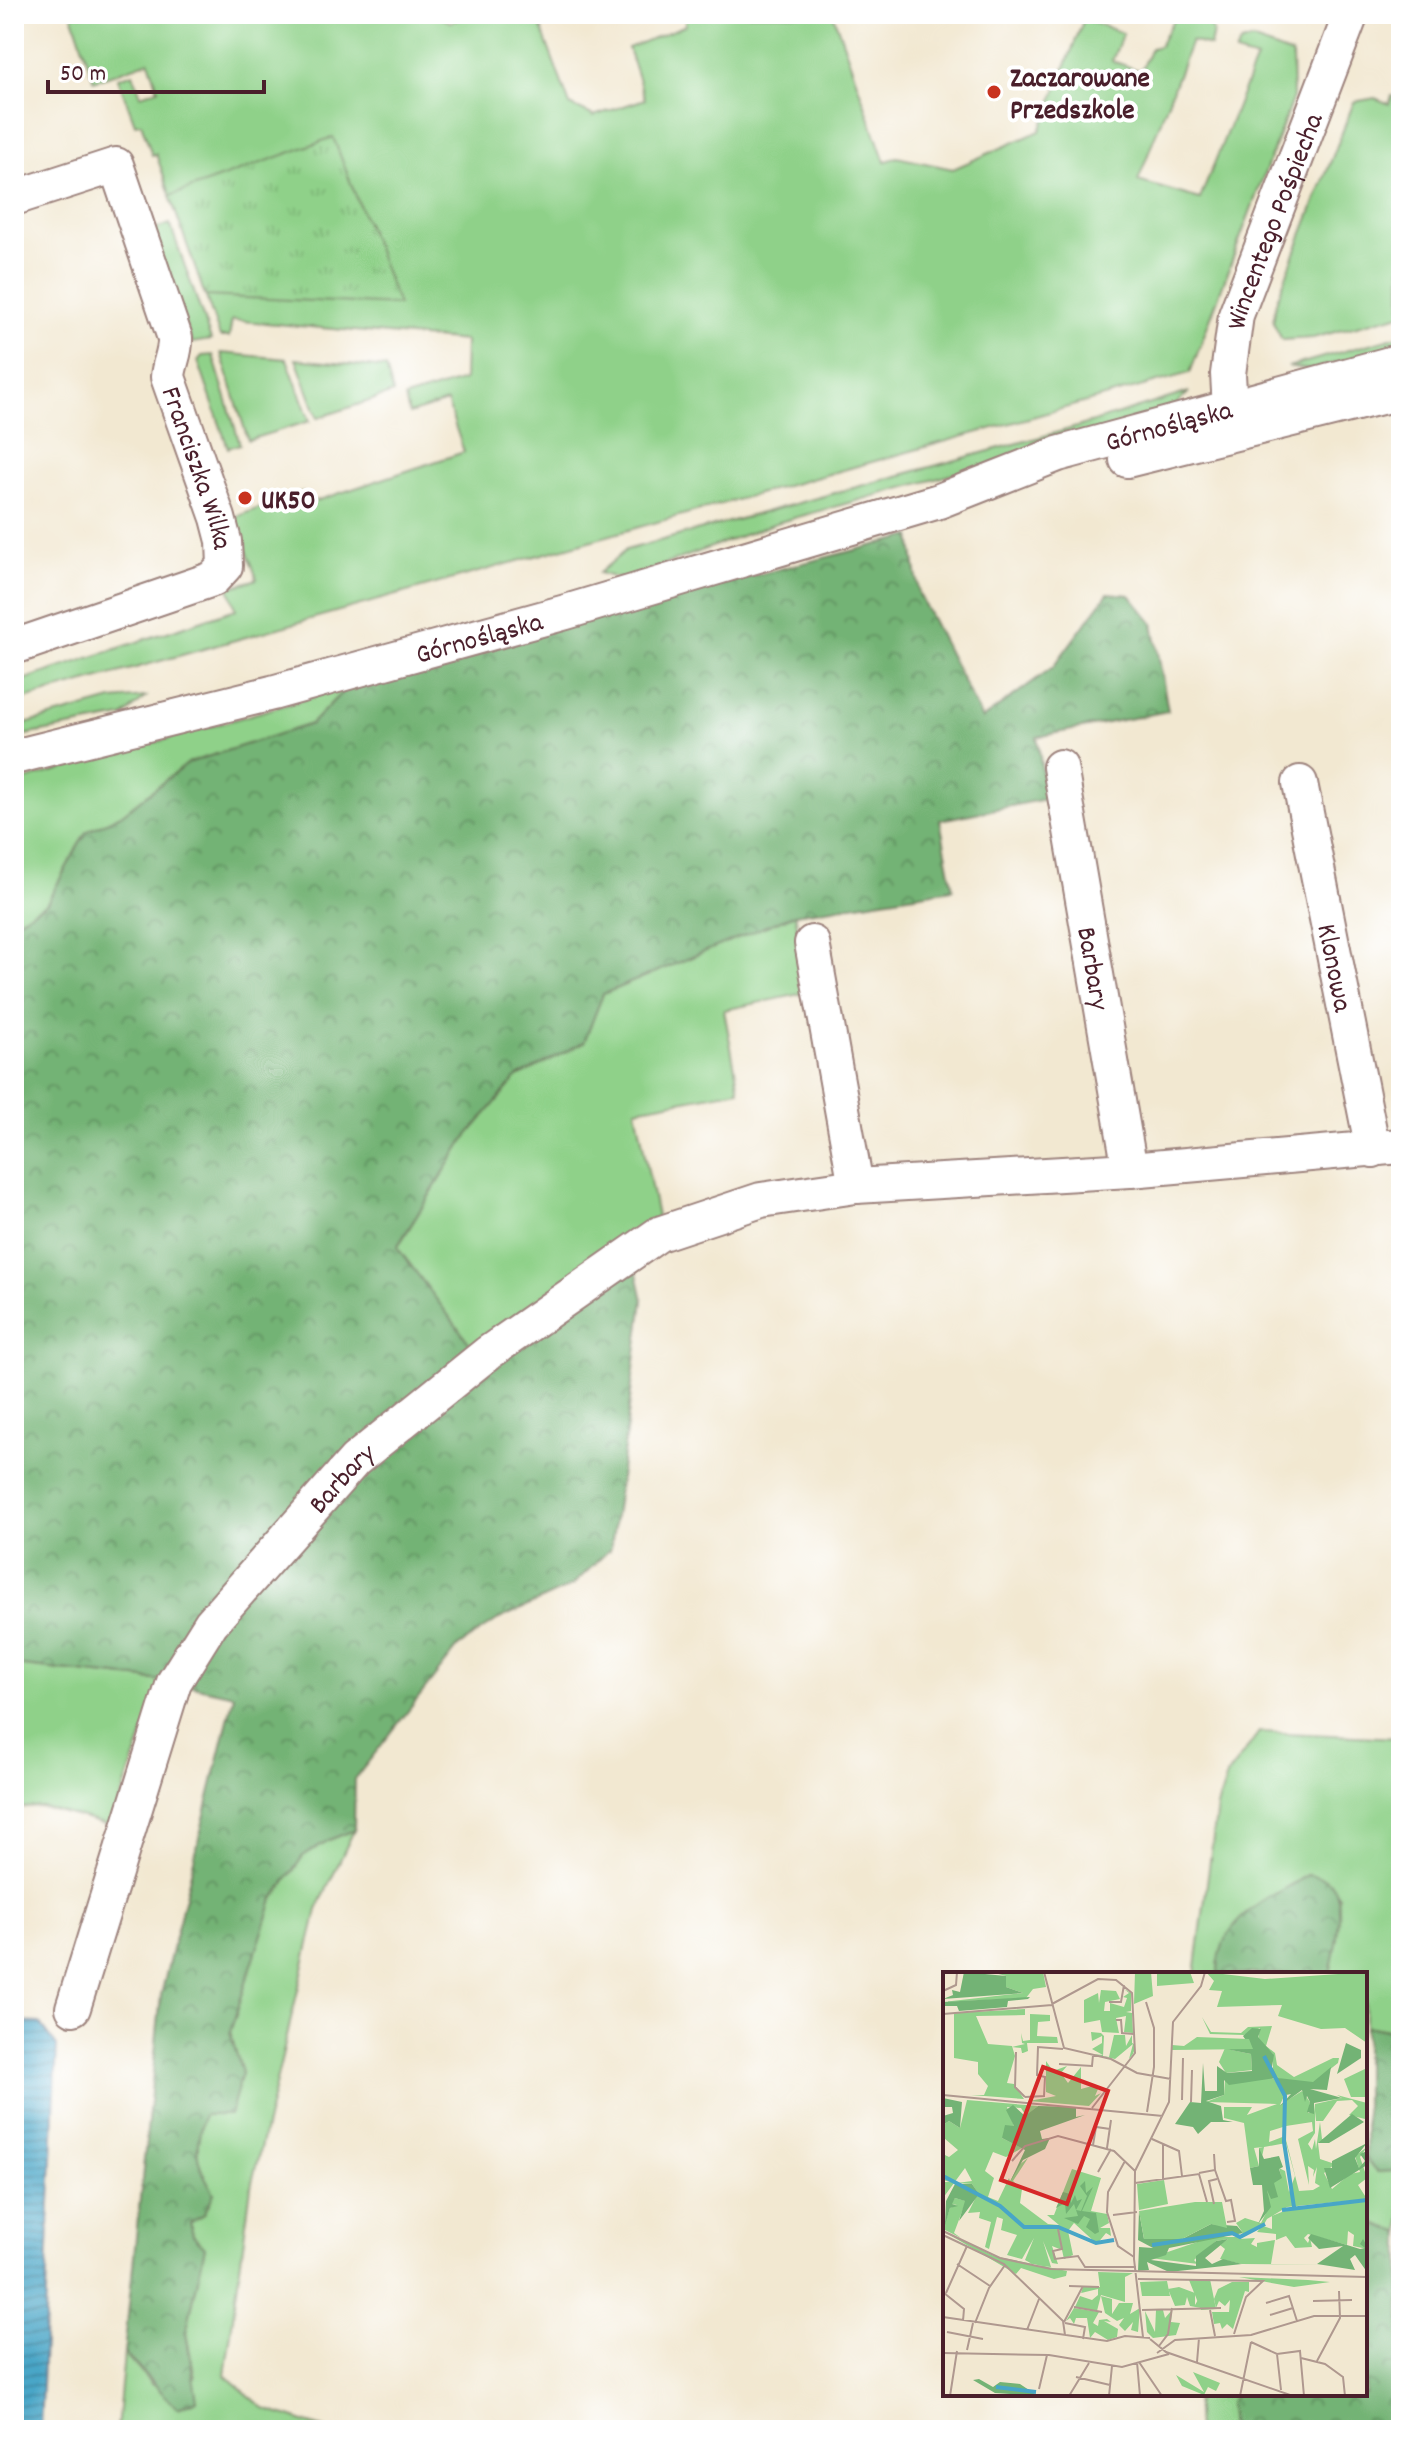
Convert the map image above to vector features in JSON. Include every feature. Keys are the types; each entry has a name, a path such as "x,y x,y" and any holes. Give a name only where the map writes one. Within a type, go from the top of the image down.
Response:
{"street":[{"name":"Wincentego Pośpiecha","path":"1233,422 1229,365 1236,315 1351,14"},
{"name":"Franciszka Wilka","path":"14,198 116,165 175,338 176,348 168,377 218,518 224,541 225,566 213,579 14,647"},
{"name":"Górnośląska","path":"14,757 272,693 522,624 939,501 986,494 1233,422 1401,361"},
{"name":"Górnośląska","path":"1233,422 1401,392"},
{"name":"Barbary","path":"1060,767 1130,1170"},
{"name":"Klonowa","path":"1300,783 1387,1148"},
{"path":"812,943 856,1186"},
{"name":"Barbary","path":"73,2008 174,1682 211,1623 355,1460 488,1353 659,1234 761,1200 856,1186 1130,1170 1387,1148"}],"green space":[{"path":"72,14 436,14 450,22 479,14 536,14 570,105 594,116 645,99 628,48 686,25 683,14 833,14 885,162 897,157 953,169 1040,131 1084,19 1123,33 1112,61 1141,71 1151,48 1159,46 1173,20 1187,16 1206,21 1213,32 1210,46 1191,41 1138,181 1200,199 1256,59 1235,53 1241,43 1252,40 1292,55 1293,97 1190,373 14,702 14,683 236,609 229,588 257,579 235,517 302,492 307,504 464,452 447,402 409,414 405,398 464,380 465,341 232,320 229,337 220,337 156,154 152,155 141,123 135,124 118,78 133,73 141,95 158,89 149,61 94,81"},
{"path":"1392,96 1401,99 1401,314 1313,338 1282,340 1273,322 1276,302 1354,102 1375,98 1389,104"},
{"path":"333,137 398,305 205,296 170,196"},
{"path":"170,224 211,340 192,343 151,231"},
{"path":"1401,335 1401,345 1310,370 1288,367"},
{"path":"221,353 287,359 310,421 248,440"},
{"path":"213,355 240,444 228,448 198,361 202,356"},
{"path":"296,359 386,368 393,393 318,418"},
{"path":"1189,392 1173,408 1081,439 776,523 623,580 599,573 626,550 1077,427"},
{"path":"911,536 919,594 982,719 1053,667 1108,593 1130,595 1153,623 1168,711 1037,737 1046,799 940,820 953,889 795,914 603,994 584,1042 516,1078 464,1140 397,1247 489,1369 634,1260 643,1300 611,1548 572,1586 497,1620 458,1647 355,1779 354,1830 329,1840 303,1856 273,1900 230,2032 242,2073 230,2115 204,2115 197,2146 199,2163 214,2193 204,2214 190,2223 193,2235 205,2247 186,2333 197,2400 177,2408 124,2353 161,1995 234,1695 174,1682 14,1665 14,922 47,903 86,832 121,815 188,763 311,724 347,687 688,592"},
{"path":"347,687 311,724 188,763 121,815 86,832 47,903 14,922 14,783"},
{"path":"146,697 123,717 14,737 14,727 112,700"},
{"path":"795,914 810,992 724,1010 739,1090 636,1109 657,1217 489,1369 397,1248 464,1140 516,1078 584,1042 603,994"},
{"path":"14,1665 162,1681 111,1826 42,1807 14,1808"},
{"path":"1259,1732 1401,1738 1401,2058 1399,2043 1392,2031 1367,2026 1367,1972 1330,1972 1337,1935 1339,1896 1307,1875 1284,1889 1218,1962 1218,1972 1195,1972 1217,1807 1227,1776"},
{"path":"354,1830 317,1910 251,2187 225,2375 265,2409 328,2430 117,2430 124,2353 152,2385 195,2377 186,2333 205,2247 193,2235 190,2223 204,2214 214,2193 199,2163 197,2146 204,2115 229,2115 242,2073 230,2032 273,1900 303,1856 329,1840"},
{"path":"1308,1875 1327,1880 1334,1887 1339,1910 1330,1972 1218,1972 1226,1938 1247,1913"},
{"path":"1367,2026 1392,2031 1399,2043 1401,2164 1393,2171 1377,2172 1367,2160"},
{"path":"1367,2160 1377,2172 1393,2171 1401,2164 1401,2237 1400,2232 1367,2221"},
{"path":"1367,2221 1400,2232 1401,2430 1357,2426 1352,2430 1231,2430 1229,2403 1234,2396 1367,2396"},
{"path":"1195,2396 1234,2396 1229,2403 1231,2430 1197,2430"}],"water":[{"path":"14,2022 40,2023 57,2046 40,2430 14,2430"}],"place":[{"name":"Zaczarowane Przedszkole","path":"994,92"},
{"name":"UK50","path":"245,498"}]}
